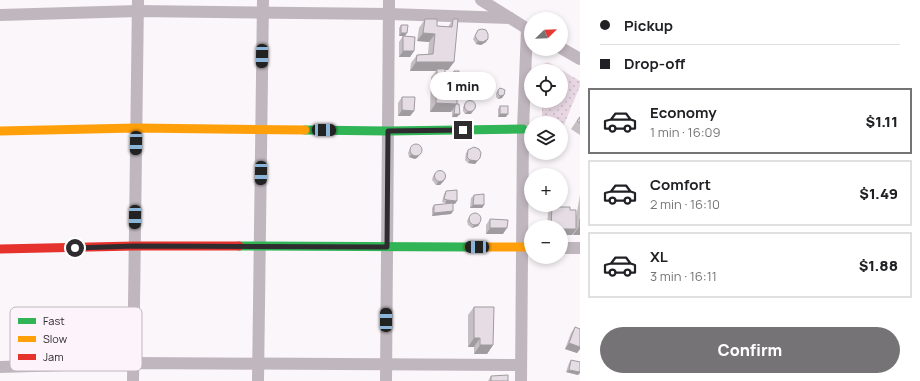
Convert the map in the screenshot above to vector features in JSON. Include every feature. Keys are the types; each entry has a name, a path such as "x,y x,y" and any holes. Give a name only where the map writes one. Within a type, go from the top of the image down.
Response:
{"street":[{"path":"258,381 262,0"},
{"path":"386,381 389,0"},
{"path":"481,0 524,27"},
{"path":"134,307 138,6"},
{"path":"0,15 138,6 262,12 510,18"},
{"path":"568,52 579,57"},
{"path":"526,220 523,129 527,56"},
{"path":"0,131 136,128 388,131 523,129"},
{"path":"0,249 135,246 524,247"},
{"path":"568,248 580,248"},
{"path":"522,381 521,364 526,264"},
{"path":"142,363 521,364"},
{"path":"0,366 10,366"}],"shaded area":[{"path":"568,74 580,81 580,86 568,116 542,116 542,108 568,108"}],"building":[{"path":"425,19 437,19 437,26 452,27 453,19 458,19 454,62 416,62 417,55 433,54 435,34 423,33"},
{"path":"401,25 408,25 407,33 401,33"},
{"path":"478,30 486,30 488,34 488,39 483,42 478,41 475,36"},
{"path":"403,36 415,37 414,51 403,51"},
{"path":"437,69 445,69 445,74 457,75 457,104 436,103"},
{"path":"454,71 459,71 459,79 457,79 457,75 454,75"},
{"path":"472,78 477,80 479,85 477,90 472,92 467,90 465,85 467,80"},
{"path":"500,88 505,90 504,95 500,96 498,94 498,90"},
{"path":"402,97 415,97 414,111 402,110"},
{"path":"468,101 472,101 474,102 474,110 468,111 465,108 465,104"},
{"path":"456,104 459,104 460,114 454,114"},
{"path":"500,106 508,106 508,114 500,114"},
{"path":"416,144 420,146 422,150 420,154 416,156 412,154 410,150 412,146"},
{"path":"474,147 479,149 481,153 480,158 477,161 470,160 467,157 468,150"},
{"path":"440,170 444,172 446,176 444,180 440,182 436,180 434,176 436,172"},
{"path":"457,190 457,201 444,199 446,191"},
{"path":"484,194 484,205 473,205 474,195"},
{"path":"453,203 453,211 434,213 434,205"},
{"path":"568,207 570,207 570,210 576,210 576,229 568,229 568,220 551,220 552,212 568,212"},
{"path":"475,213 479,215 481,219 479,223 475,225 471,223 469,219 471,215"},
{"path":"490,219 508,220 507,228 490,228"},
{"path":"474,307 494,307 493,345 480,345 480,338 474,338"},
{"path":"575,327 580,329 580,347 569,343"},
{"path":"571,360 580,362 580,372 569,370"},
{"path":"508,375 508,381 491,381 491,376"}],"traffic: fast":[{"path":"305,130 388,131 523,129"},
{"path":"239,246 469,247"}],"traffic: slow":[{"path":"0,131 136,128 305,130"},
{"path":"469,247 524,247"}],"traffic: jam":[{"path":"0,249 135,246 239,246"}],"route":[{"path":"75,248 135,246 387,247 388,131 463,130"}]}
